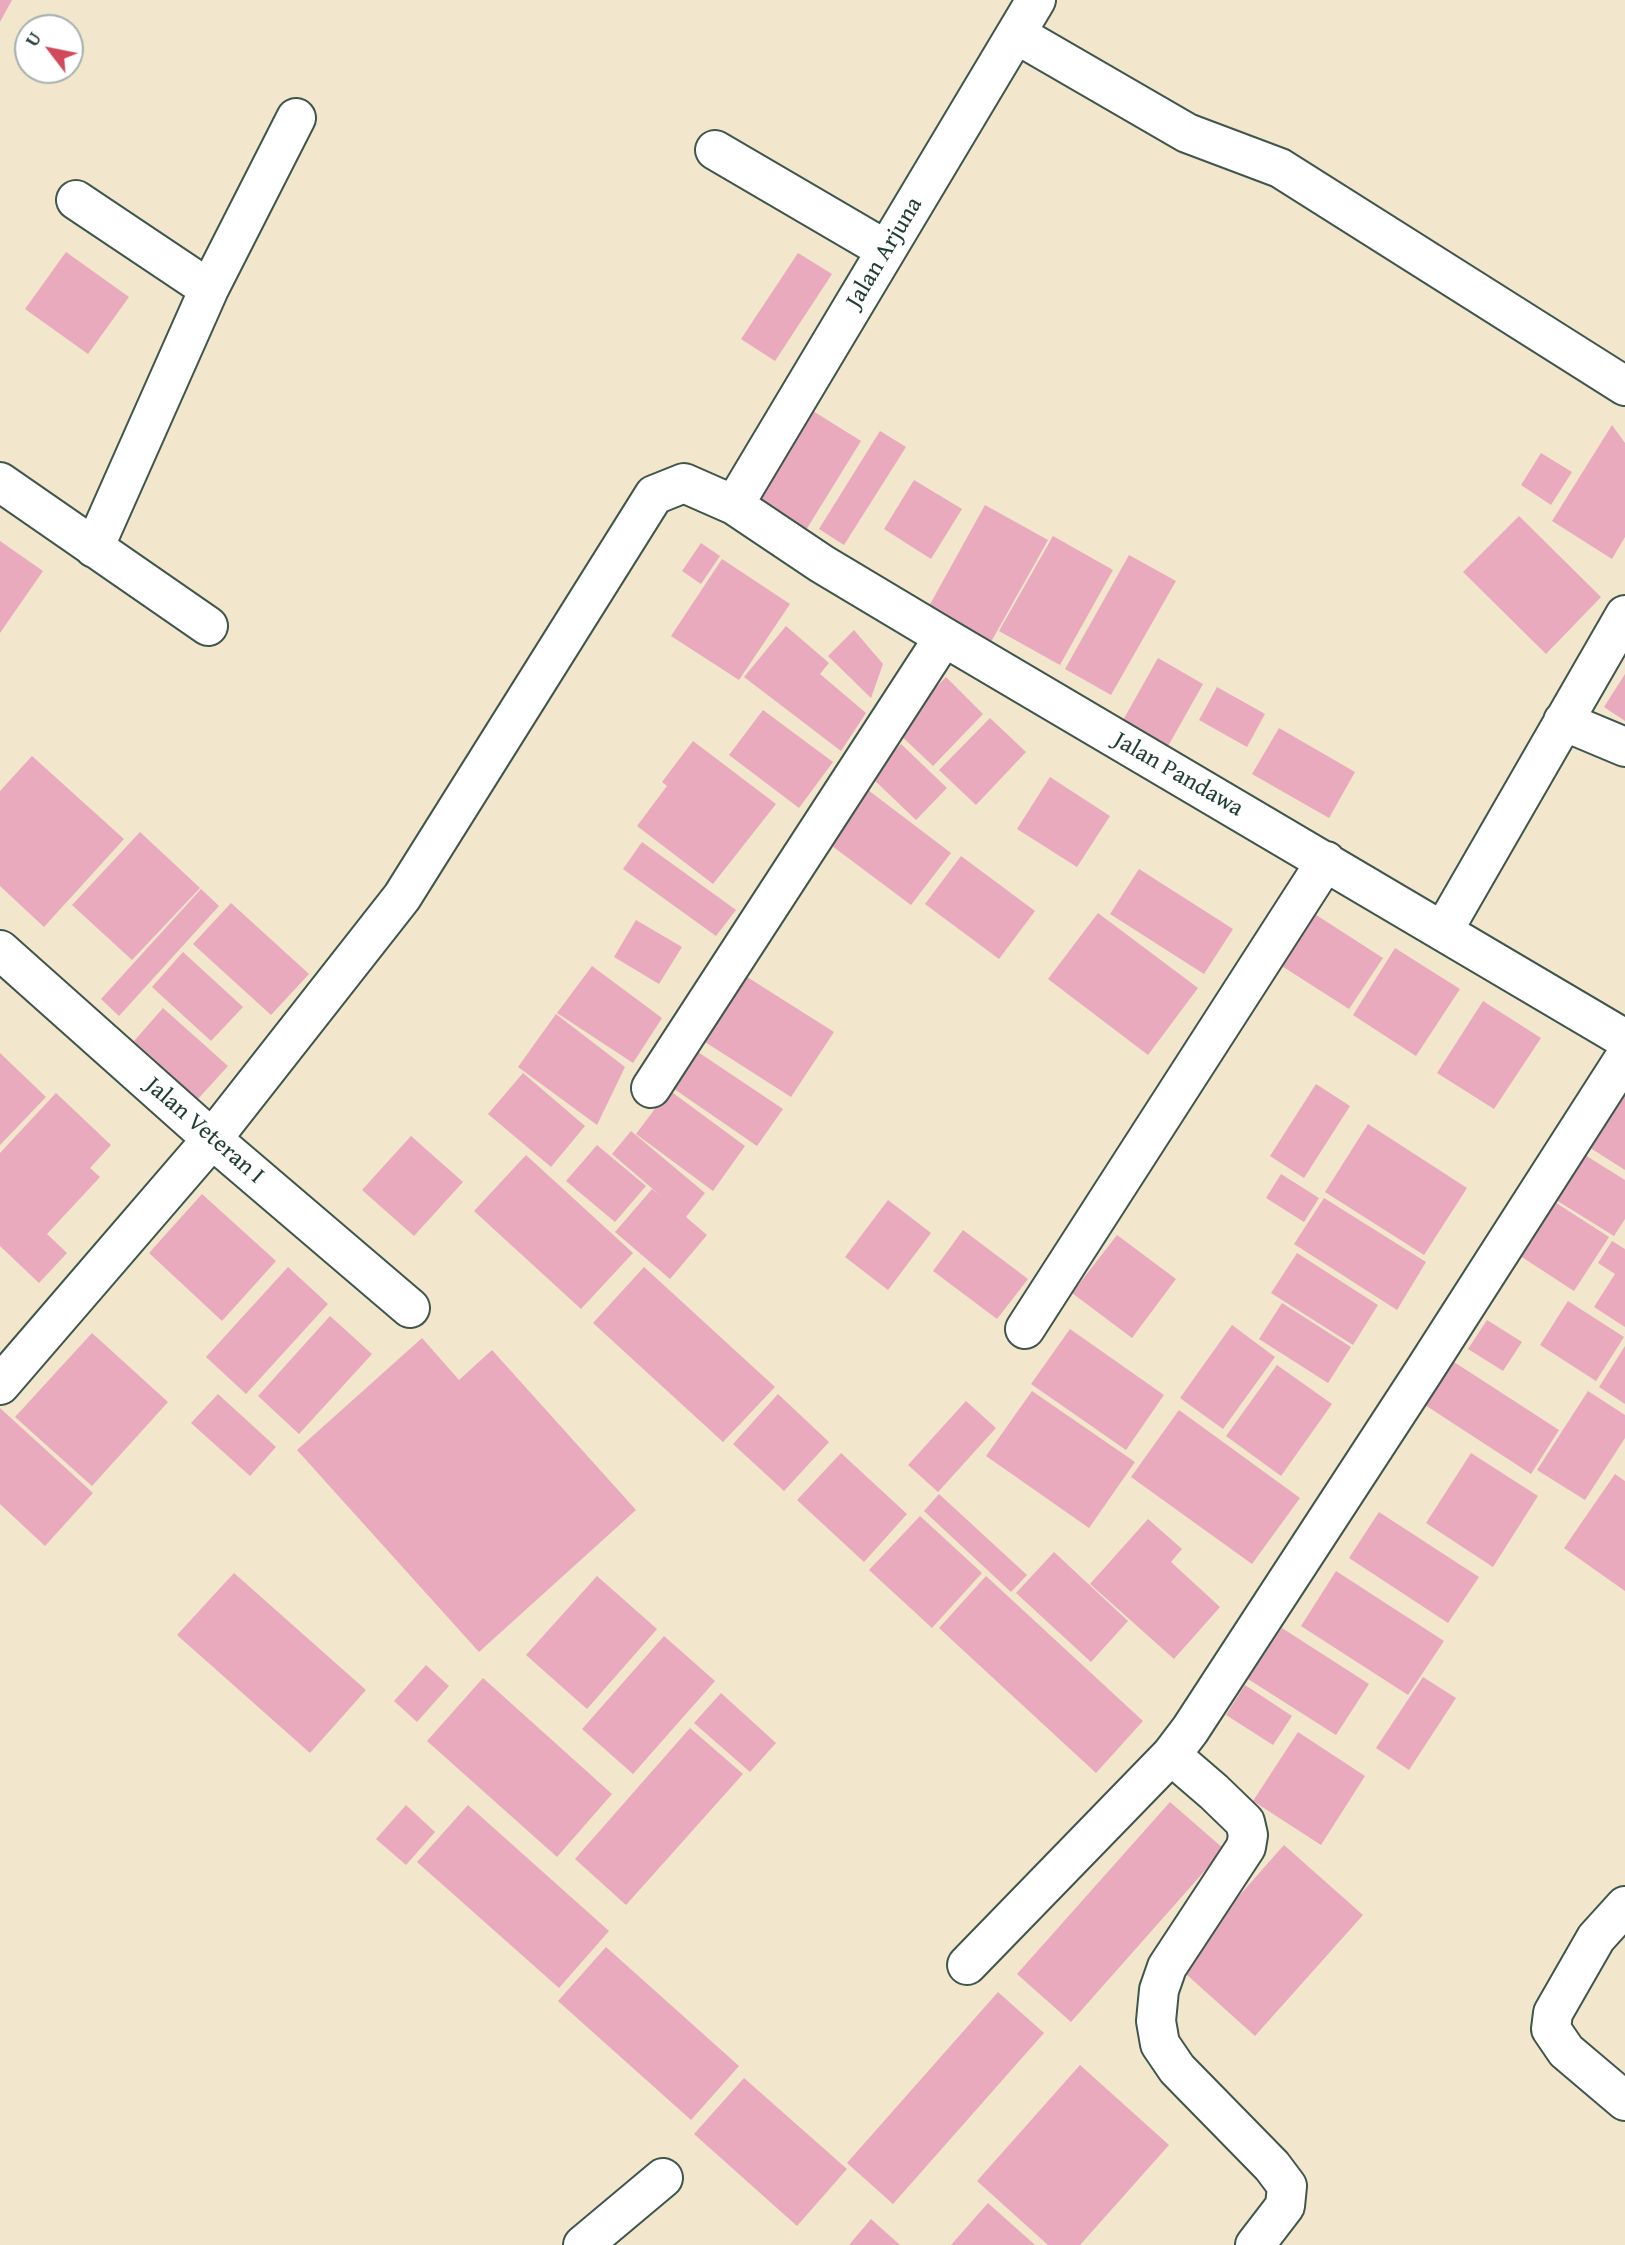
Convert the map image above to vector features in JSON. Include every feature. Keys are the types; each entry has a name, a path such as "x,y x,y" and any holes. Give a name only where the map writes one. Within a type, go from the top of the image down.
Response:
{"street":[{"name":"Jalan Arjuna","path":"734,505 1035,0"},
{"path":"1016,34 1187,133 1280,168 1625,386"},
{"path":"94,548 209,289 296,118"},
{"path":"715,150 886,250"},
{"path":"76,201 209,289"},
{"path":"0,482 208,626"},
{"name":"Jalan Pandawa","path":"0,1385 212,1139 402,897 654,495 684,483 734,505 822,564 1625,1039"},
{"path":"1443,931 1625,615"},
{"path":"651,1088 944,637"},
{"path":"1563,721 1625,747"},
{"path":"1025,1329 1326,861"},
{"name":"Jalan Veteran I","path":"0,950 212,1139 410,1308"},
{"path":"967,1965 1171,1755 1190,1730 1625,1057"},
{"path":"1171,1755 1245,1822 1248,1835 1246,1847 1167,1967 1158,1990 1156,2021 1160,2044 1177,2069 1272,2166 1287,2186 1286,2206 1255,2245"},
{"path":"1625,1906 1596,1938 1553,2013 1551,2029 1566,2052 1625,2101"},
{"path":"583,2245 663,2178"}],"building":[{"path":"0,0 12,0 0,22"},
{"path":"66,252 129,297 88,354 25,309"},
{"path":"798,253 832,274 775,361 741,339"},
{"path":"813,411 861,441 806,530 757,500"},
{"path":"1612,425 1625,443 1625,537 1612,559 1552,521"},
{"path":"880,431 906,447 844,545 819,529"},
{"path":"1541,453 1572,472 1551,505 1521,485"},
{"path":"914,480 962,509 931,559 884,529"},
{"path":"985,505 1048,540 991,642 928,608"},
{"path":"1519,516 1601,597 1546,654 1463,572"},
{"path":"1053,536 1113,570 1060,665 999,631"},
{"path":"0,541 43,571 0,633"},
{"path":"701,543 720,556 701,584 682,571"},
{"path":"1129,555 1176,581 1111,695 1065,669"},
{"path":"722,559 790,604 739,680 671,636"},
{"path":"786,626 829,663 820,674 866,713 841,751 744,677"},
{"path":"854,630 883,664 871,698 828,656"},
{"path":"1158,658 1203,684 1167,748 1122,722"},
{"path":"1625,674 1625,721 1604,707"},
{"path":"946,677 983,714 933,766 895,730"},
{"path":"1217,687 1265,714 1247,747 1199,720"},
{"path":"763,710 833,762 799,808 729,755"},
{"path":"990,718 1026,752 976,805 939,770"},
{"path":"1279,728 1355,772 1329,818 1252,774"},
{"path":"693,741 776,804 713,884 637,826 667,786 662,782"},
{"path":"901,744 947,788 916,820 870,776"},
{"path":"32,756 124,839 44,927 0,886 0,791"},
{"path":"1050,777 1110,816 1077,867 1017,829"},
{"path":"868,790 951,853 911,905 828,843"},
{"path":"140,832 200,888 132,960 72,905"},
{"path":"642,842 736,910 716,936 623,869"},
{"path":"961,856 1035,911 999,959 925,904"},
{"path":"1139,869 1233,929 1204,974 1110,914"},
{"path":"201,889 219,906 119,1016 101,999"},
{"path":"231,903 309,974 271,1015 193,944"},
{"path":"1310,911 1383,958 1349,1009 1277,963"},
{"path":"1098,913 1198,988 1148,1055 1048,979"},
{"path":"636,920 682,947 659,984 614,957"},
{"path":"1395,948 1460,989 1416,1056 1353,1015"},
{"path":"183,952 243,1007 211,1041 152,987"},
{"path":"592,966 662,1018 633,1063 557,1013"},
{"path":"736,970 834,1032 791,1097 694,1035"},
{"path":"1483,1001 1541,1038 1494,1109 1437,1073"},
{"path":"163,1008 228,1066 198,1099 134,1041"},
{"path":"556,1014 625,1067 597,1125 518,1067"},
{"path":"689,1046 783,1109 757,1146 664,1082"},
{"path":"0,1053 46,1097 0,1145"},
{"path":"523,1073 585,1126 551,1167 488,1114"},
{"path":"1316,1084 1350,1106 1304,1178 1270,1156"},
{"path":"1616,1088 1625,1093 1625,1170 1581,1142"},
{"path":"669,1090 745,1146 713,1191 636,1134"},
{"path":"56,1093 111,1145 90,1168 100,1177 47,1234 67,1253 39,1283 0,1246 0,1153"},
{"path":"1368,1124 1467,1188 1424,1255 1325,1192"},
{"path":"631,1131 705,1193 686,1217 707,1235 670,1279 615,1232 652,1189 661,1196 612,1154"},
{"path":"411,1136 463,1182 414,1236 362,1190"},
{"path":"597,1145 646,1186 615,1222 566,1181"},
{"path":"1577,1150 1625,1180 1625,1219 1614,1236 1548,1195"},
{"path":"526,1155 633,1253 581,1309 474,1211"},
{"path":"1281,1174 1319,1198 1304,1222 1266,1198"},
{"path":"202,1194 276,1261 222,1321 149,1253"},
{"path":"1547,1197 1609,1237 1574,1291 1511,1250"},
{"path":"1324,1198 1426,1262 1397,1310 1294,1244"},
{"path":"888,1200 931,1233 888,1290 845,1257"},
{"path":"963,1230 1028,1279 997,1319 933,1271"},
{"path":"1117,1235 1176,1279 1132,1338 1072,1293"},
{"path":"1612,1241 1625,1249 1625,1327 1594,1307 1615,1274 1598,1263"},
{"path":"1297,1253 1378,1305 1353,1345 1271,1293"},
{"path":"288,1267 328,1304 246,1394 206,1357"},
{"path":"644,1267 775,1387 723,1442 593,1323"},
{"path":"1568,1301 1624,1337 1596,1381 1540,1345"},
{"path":"1282,1303 1351,1347 1328,1383 1259,1339"},
{"path":"330,1316 372,1354 299,1434 258,1396"},
{"path":"1487,1320 1522,1342 1503,1371 1468,1349"},
{"path":"1232,1325 1275,1357 1223,1429 1180,1398"},
{"path":"1070,1329 1164,1395 1126,1450 1031,1384"},
{"path":"92,1333 168,1402 92,1486 15,1417"},
{"path":"422,1338 459,1380 492,1350 636,1510 479,1652 297,1450"},
{"path":"1625,1346 1625,1404 1599,1387"},
{"path":"1454,1362 1559,1430 1531,1474 1425,1405"},
{"path":"1277,1365 1332,1404 1281,1476 1226,1436"},
{"path":"1032,1391 1135,1462 1089,1528 986,1456"},
{"path":"1588,1391 1625,1415 1625,1438 1585,1500 1537,1470"},
{"path":"218,1394 276,1447 250,1476 191,1423"},
{"path":"778,1394 829,1442 784,1491 733,1444"},
{"path":"966,1401 996,1428 938,1492 908,1465"},
{"path":"0,1408 93,1493 45,1546 0,1504"},
{"path":"1179,1410 1300,1498 1252,1564 1131,1477"},
{"path":"841,1453 907,1514 864,1562 797,1500"},
{"path":"1471,1453 1538,1496 1493,1567 1426,1523"},
{"path":"1615,1474 1625,1481 1625,1591 1564,1548"},
{"path":"939,1494 1027,1575 1011,1592 924,1511"},
{"path":"1379,1512 1479,1577 1448,1623 1349,1558"},
{"path":"920,1516 982,1573 932,1628 869,1570"},
{"path":"1148,1519 1182,1549 1171,1562 1220,1607 1174,1659 1090,1584"},
{"path":"1054,1552 1128,1621 1091,1662 1016,1593"},
{"path":"1336,1571 1444,1641 1408,1695 1301,1626"},
{"path":"234,1573 366,1690 310,1753 177,1635"},
{"path":"597,1576 657,1629 587,1709 526,1655"},
{"path":"986,1576 1143,1721 1096,1773 939,1628"},
{"path":"1282,1628 1369,1684 1336,1735 1248,1679"},
{"path":"664,1636 715,1681 633,1774 582,1729"},
{"path":"426,1665 449,1686 417,1722 394,1701"},
{"path":"1423,1677 1456,1698 1409,1770 1376,1748"},
{"path":"483,1678 612,1794 557,1857 427,1741"},
{"path":"1245,1685 1292,1716 1273,1745 1226,1715"},
{"path":"721,1693 776,1743 750,1772 694,1723"},
{"path":"690,1728 743,1774 626,1905 575,1859"},
{"path":"1298,1732 1365,1776 1321,1845 1253,1801"},
{"path":"1170,1802 1224,1849 1071,2022 1017,1974"},
{"path":"406,1805 435,1832 406,1865 376,1839"},
{"path":"468,1805 609,1931 559,1988 417,1862"},
{"path":"1284,1845 1363,1915 1255,2036 1177,1966"},
{"path":"606,1947 739,2066 691,2120 558,2001"},
{"path":"998,1992 1044,2033 893,2204 847,2163"},
{"path":"1080,2065 1169,2145 1080,2245 1048,2245 977,2181"},
{"path":"744,2078 847,2169 797,2226 694,2134"},
{"path":"988,2203 1035,2245 951,2245"},
{"path":"871,2219 900,2245 849,2245"}]}
